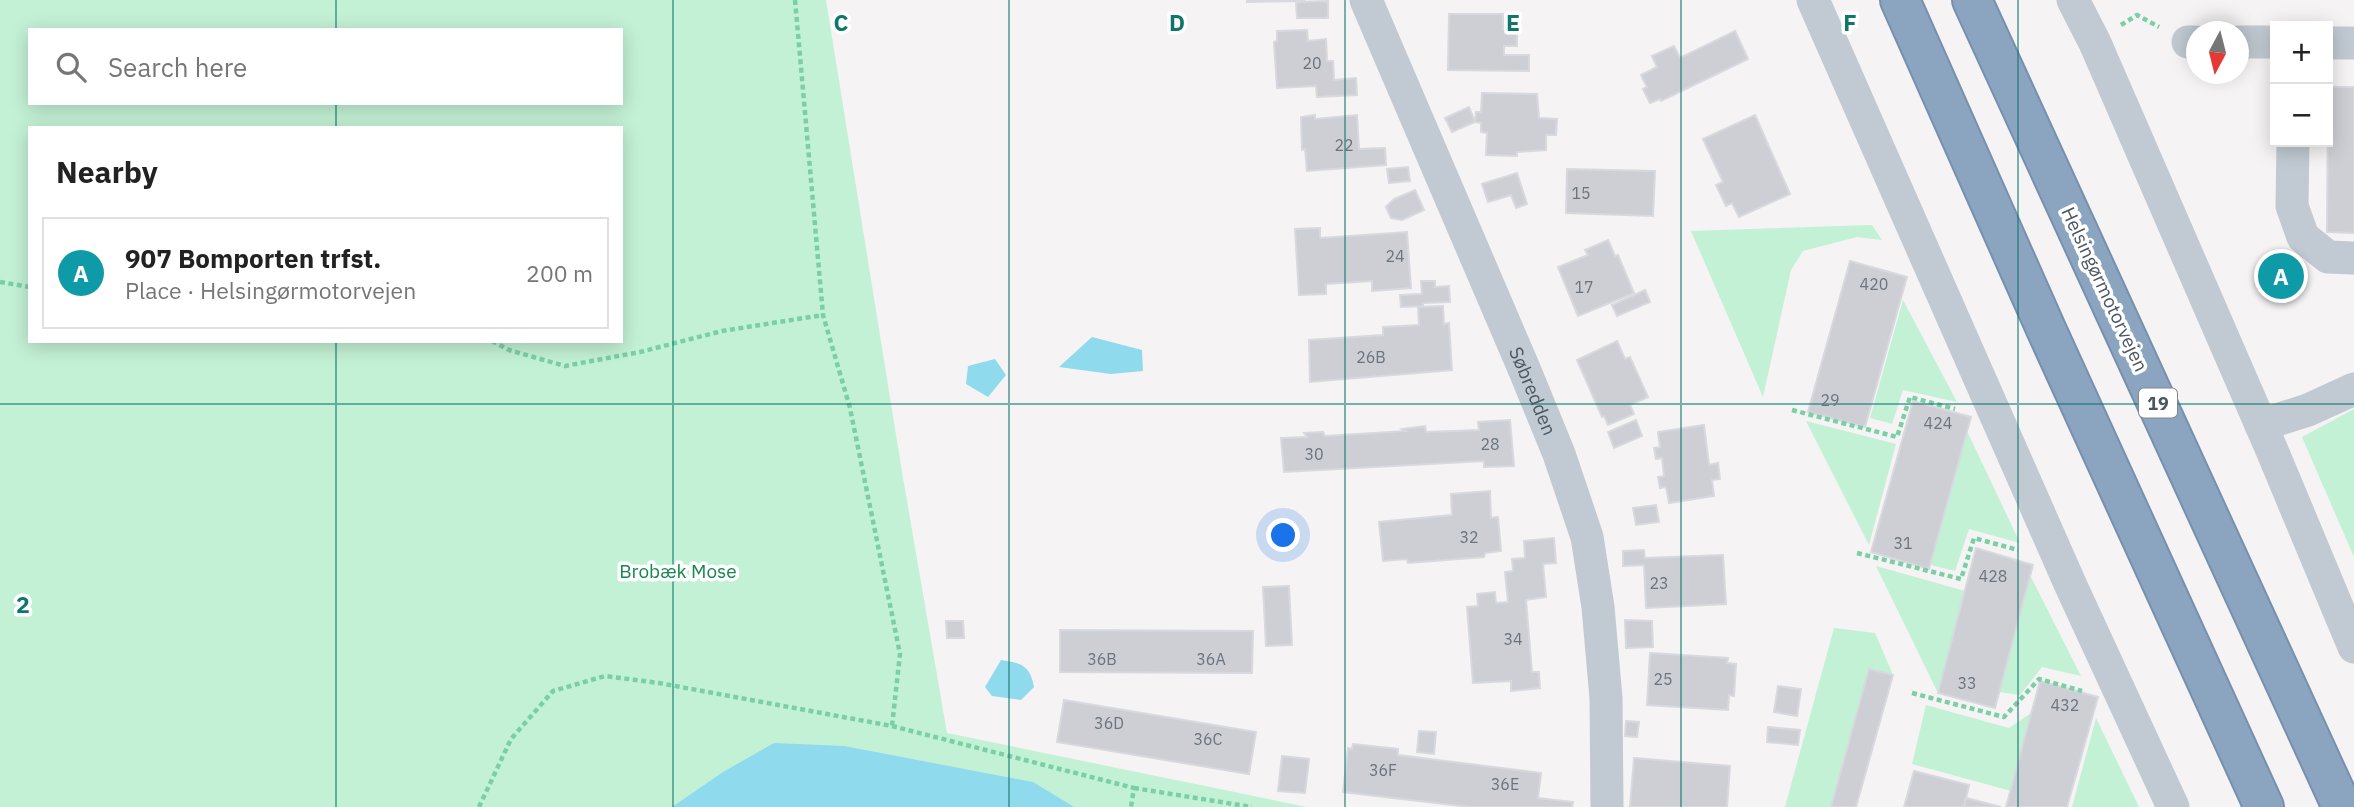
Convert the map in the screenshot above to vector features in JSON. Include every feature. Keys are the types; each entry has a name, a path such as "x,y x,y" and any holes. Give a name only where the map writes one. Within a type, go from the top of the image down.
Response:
{"highway":[{"path":"1899,0 2264,807"},
{"name":"Helsingørmotorvejen","path":"1972,0 2342,807"}],"street":[{"name":"Søbredden","path":"1366,0 1559,454 1587,537 1598,607 1606,698 1607,807"},
{"path":"1813,0 2052,541 2173,807"},
{"path":"2073,0 2095,43 2261,425 2354,647"},
{"path":"2249,42 2270,42"},
{"path":"2333,43 2354,43"},
{"path":"2293,147 2292,206 2303,237 2328,257 2354,258"},
{"path":"2261,425 2308,410 2354,389"}],"path":[{"path":"795,0 823,316 850,408 900,654 892,726"},
{"path":"2095,43 2137,15 2186,39"},
{"path":"0,282 28,287"},
{"path":"496,343 509,350 565,366 640,352 722,331 823,316"},
{"path":"1791,410 1897,437 1910,397 1959,410 1989,399"},
{"path":"1857,554 1961,579 1974,538 2025,552 2052,541"},
{"path":"479,807 511,739 554,691 606,676 659,683 892,726 1134,788 1252,807"},
{"path":"1912,693 2004,717 2039,679 2087,692 2116,684"},
{"path":"1131,807 1134,788"}],"green space":[{"name":"Brobæk Mose","path":"0,0 826,0 947,733 1307,807 0,807"},
{"path":"1872,225 1882,240 1857,237 1803,251 1791,270 1763,397 1691,231"},
{"path":"1903,300 1957,402 1903,390 1892,424 1870,418"},
{"path":"2354,409 2354,557 2302,437"},
{"path":"1806,421 1896,444 1869,545"},
{"path":"1967,431 2020,543 1969,529 1955,571 1931,565"},
{"path":"1876,566 1965,591 1938,693"},
{"path":"2030,575 2081,676 2042,667 2020,695 1999,692"},
{"path":"1834,628 1875,633 1893,675 1869,669 1831,807 1785,807"},
{"path":"1926,705 2009,728 2037,709 2015,792 1912,764"},
{"path":"2096,718 2139,807 2072,807"}],"water":[{"path":"1092,337 1142,350 1143,371 1111,374 1059,367"},
{"path":"995,359 1006,375 988,397 966,384 968,366"},
{"path":"1001,660 1024,666 1030,674 1034,687 1021,700 992,696 985,687"},
{"path":"774,743 844,746 1033,782 1074,807 672,807 723,772"}],"building":[{"path":"1304,0 1304,1 1247,2"},
{"path":"1328,1 1328,18 1297,18 1296,2"},
{"path":"1449,14 1503,14 1503,29 1517,29 1517,46 1504,46 1504,55 1529,55 1529,71 1448,70"},
{"path":"1307,30 1308,41 1326,39 1327,61 1333,61 1334,80 1356,78 1357,95 1317,97 1316,86 1277,88 1274,42 1277,41 1277,31"},
{"path":"1735,31 1748,59 1661,101 1660,99 1650,103 1643,89 1647,87 1641,75 1657,67 1652,56 1674,46 1680,58"},
{"path":"2333,87 2354,87 2354,233 2327,232 2328,147 2333,147"},
{"path":"1482,93 1537,94 1539,118 1557,119 1556,135 1546,135 1546,150 1517,152 1517,156 1486,155 1487,133 1481,132 1481,123 1475,122 1476,112 1481,112"},
{"path":"1469,107 1475,122 1452,132 1445,118"},
{"path":"1315,115 1315,119 1357,115 1359,149 1385,148 1386,165 1307,171 1305,149 1302,150 1301,117"},
{"path":"1755,115 1790,194 1739,217 1732,203 1726,206 1716,185 1723,182 1703,139"},
{"path":"1408,167 1410,181 1389,183 1387,169"},
{"path":"1567,169 1655,171 1653,216 1566,213"},
{"path":"1517,173 1527,204 1516,208 1511,195 1488,202 1482,184"},
{"path":"1415,190 1424,210 1402,220 1391,218 1386,207 1394,199"},
{"path":"1320,228 1320,238 1407,232 1411,288 1372,291 1372,281 1326,284 1326,294 1299,295 1295,229"},
{"path":"1608,240 1615,256 1618,255 1634,293 1578,316 1558,267 1588,255 1585,250"},
{"path":"1850,261 1907,277 1865,427 1808,412"},
{"path":"2293,261 2299,280 2270,290 2263,272"},
{"path":"1421,281 1435,281 1435,287 1449,286 1450,302 1401,307 1400,295 1422,294"},
{"path":"1645,290 1650,302 1617,316 1612,305"},
{"path":"1443,306 1444,324 1449,323 1452,370 1310,382 1309,340 1383,335 1383,327 1419,325 1418,307"},
{"path":"1617,341 1625,359 1630,357 1648,397 1630,405 1634,414 1608,425 1577,360"},
{"path":"1913,401 1971,417 1929,569 1871,552"},
{"path":"1510,420 1514,466 1484,467 1484,461 1284,472 1281,438 1307,437 1304,433 1323,432 1325,436 1406,431 1402,429 1425,426 1426,432 1479,430 1478,422"},
{"path":"1636,420 1642,436 1614,448 1608,432"},
{"path":"1704,425 1709,465 1718,463 1720,479 1712,480 1714,496 1669,503 1666,487 1660,488 1658,477 1664,476 1662,458 1656,459 1654,448 1660,447 1658,432"},
{"path":"1490,491 1491,518 1498,517 1501,551 1485,553 1484,557 1408,563 1407,559 1383,561 1379,522 1452,515 1451,494"},
{"path":"1656,505 1659,522 1636,525 1633,508"},
{"path":"1554,538 1556,563 1543,564 1546,597 1526,600 1532,672 1539,672 1540,688 1511,691 1511,681 1473,683 1467,607 1478,606 1477,594 1495,592 1496,603 1508,602 1505,572 1513,571 1512,559 1525,558 1524,541"},
{"path":"1976,548 2033,565 1995,708 1938,693"},
{"path":"1644,550 1645,558 1723,555 1726,604 1646,608 1644,565 1623,566 1623,551"},
{"path":"1289,586 1292,645 1266,646 1263,587"},
{"path":"1625,620 1652,621 1653,647 1626,648"},
{"path":"946,621 963,621 964,638 947,638"},
{"path":"1060,630 1253,631 1252,673 1060,672"},
{"path":"1650,653 1728,658 1727,663 1736,664 1734,696 1729,695 1728,710 1647,705"},
{"path":"1869,669 1893,675 1856,807 1831,807"},
{"path":"2040,681 2098,697 2067,807 2006,807"},
{"path":"1778,686 1801,689 1797,716 1774,712"},
{"path":"1064,700 1256,732 1249,774 1057,742"},
{"path":"1626,721 1639,722 1637,737 1625,736"},
{"path":"1768,727 1800,730 1798,745 1767,742"},
{"path":"1419,731 1436,732 1434,754 1417,752"},
{"path":"1353,744 1398,749 1398,755 1541,773 1538,798 1573,802 1572,807 1470,807 1343,792 1348,748 1352,749"},
{"path":"1282,756 1309,759 1305,793 1278,791"},
{"path":"1634,758 1730,766 1727,807 1630,807"},
{"path":"1914,771 1969,785 1964,807 1904,807"},
{"path":"1966,798 2001,807 1964,807"}],"place":[{"name":"907 Bomporten trfst.","path":"2281,276"}]}
